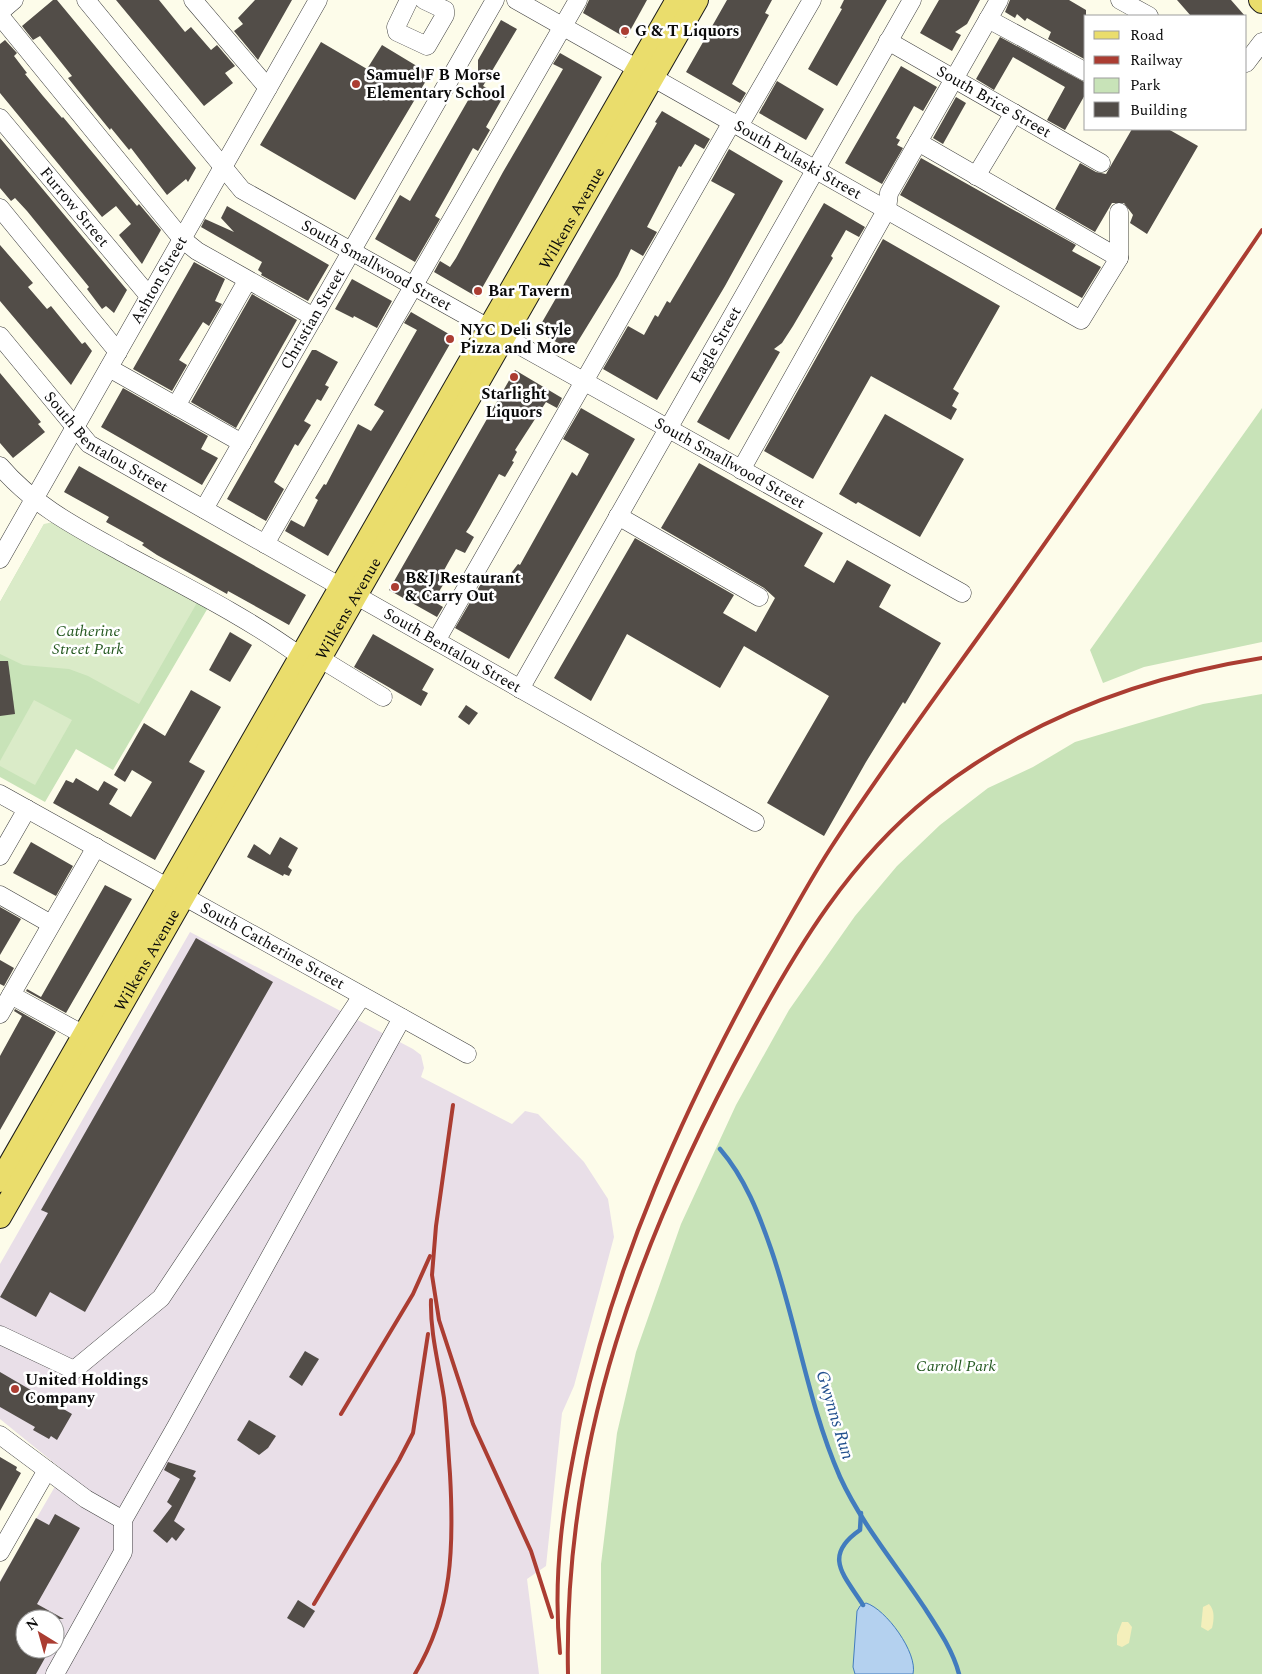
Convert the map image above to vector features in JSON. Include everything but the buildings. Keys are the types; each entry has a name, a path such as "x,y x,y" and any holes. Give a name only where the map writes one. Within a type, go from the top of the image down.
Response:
{"main road":[{"name":"Wilkens Avenue","path":"645,74 677,0"},
{"name":"Wilkens Avenue","path":"0,1217 176,892 310,657 645,74 697,0"},
{"name":"Wilkens Avenue","path":"0,1181 84,1035 176,892"}],"street":[{"path":"0,12 14,0"},
{"name":"South Smallwood Street","path":"86,0 242,190 962,593"},
{"path":"194,0 268,88"},
{"name":"Ashton Street","path":"0,558 8,528 34,500 318,0"},
{"path":"409,0 396,27 397,32 427,46 445,15 445,10 424,0"},
{"name":"Christian Street","path":"204,509 495,0"},
{"name":"South Pulaski Street","path":"516,0 1080,320 1119,258"},
{"path":"266,544 578,0"},
{"path":"436,641 584,382 736,124 812,0"},
{"name":"Eagle Street","path":"520,689 814,169 912,0"},
{"path":"741,470 887,209 889,193 999,0"},
{"path":"1120,0 1147,15"},
{"path":"0,16 182,239 195,250 314,317"},
{"path":"988,19 1084,71"},
{"name":"South Brice Street","path":"888,41 1100,163"},
{"path":"1247,62 1262,42"},
{"path":"976,176 1014,113"},
{"name":"Furrow Street","path":"0,118 149,296"},
{"path":"918,142 1119,258 1119,212"},
{"path":"0,208 118,352"},
{"path":"176,406 248,281"},
{"name":"South Bentalou Street","path":"0,336 90,444 755,822"},
{"path":"109,368 242,443"},
{"path":"0,466 17,486 54,514 383,697"},
{"path":"618,516 759,597"},
{"name":"South Catherine Street","path":"0,794 467,1054"},
{"path":"0,856 27,809"},
{"path":"0,1014 96,847"},
{"path":"0,895 51,924"},
{"path":"11,995 84,1035"},
{"path":"0,1335 74,1370 161,1298 362,996"},
{"path":"56,1674 123,1552 123,1520 402,1018"},
{"path":"0,1435 86,1499 123,1520"},
{"path":"0,1552 47,1470"}],"shaded area":[{"path":"190,932 413,1049 421,1055 424,1068 421,1077 512,1124 525,1111 538,1114 584,1162 608,1199 614,1237 574,1386 562,1413 546,1566 527,1579 539,1674 0,1674 0,1581 64,1471 0,1419 0,1264"}],"green space":[{"path":"1262,408 1262,642 1144,667 1103,683 1090,650"},
{"path":"53,522 198,601 139,704 88,676 69,669 23,665 0,654 0,602 44,524"},
{"name":"Catherine Street Park","path":"44,524 209,606 113,770 76,749 45,802 0,777 0,602"},
{"name":"Carroll Park","path":"1262,694 1262,1674 601,1674 601,1564 617,1433 636,1352 681,1224 736,1105 789,1010 855,916 897,866 940,825 988,788 1033,767 1075,742 1203,704"},
{"path":"34,700 72,720 35,785 0,766 0,761"}],"sand":[{"path":"1209,1604 1214,1618 1212,1628 1208,1631 1201,1627 1203,1607"},
{"path":"1122,1622 1128,1622 1132,1627 1129,1643 1122,1647 1117,1645 1117,1635"}],"water":[{"path":"866,1603 882,1614 899,1633 911,1655 913,1674 855,1674 853,1667 857,1611 860,1606"}],"waterway":[{"name":"Gwynns Run","path":"720,1149 744,1184 766,1236 780,1277 819,1421 840,1477 869,1529 941,1633 959,1674"},
{"path":"861,1513 860,1530 848,1539 839,1557 844,1575 863,1605"}],"railway":[{"path":"560,1653 558,1594 561,1535 569,1477 581,1419 613,1302 633,1244 679,1132 705,1077 769,954 830,849 1262,230"},
{"path":"568,1674 570,1588 579,1504 594,1423 616,1343 643,1265 674,1187 710,1111 768,1002 828,906 875,848 901,821 930,796 967,769 1006,745 1046,724 1130,690 1217,666 1262,658"},
{"path":"453,1105 436,1226 432,1275 439,1320 473,1424 531,1551 552,1617"},
{"path":"341,1414 413,1294 430,1256"},
{"path":"415,1674 428,1650 437,1626 444,1602 451,1552 452,1527 447,1426 433,1337 431,1300"},
{"path":"314,1604 413,1433 428,1334"}],"place":[{"name":"G & T Liquors","path":"625,31"},
{"name":"Samuel F B Morse Elementary School","path":"356,84"},
{"name":"Bar Tavern","path":"478,291"},
{"name":"NYC Deli Style Pizza and More","path":"450,339"},
{"name":"Starlight Liquors","path":"514,377"},
{"name":"B&J Restaurant & Carry Out","path":"395,587"},
{"name":"United Holdings Company","path":"15,1389"}]}
